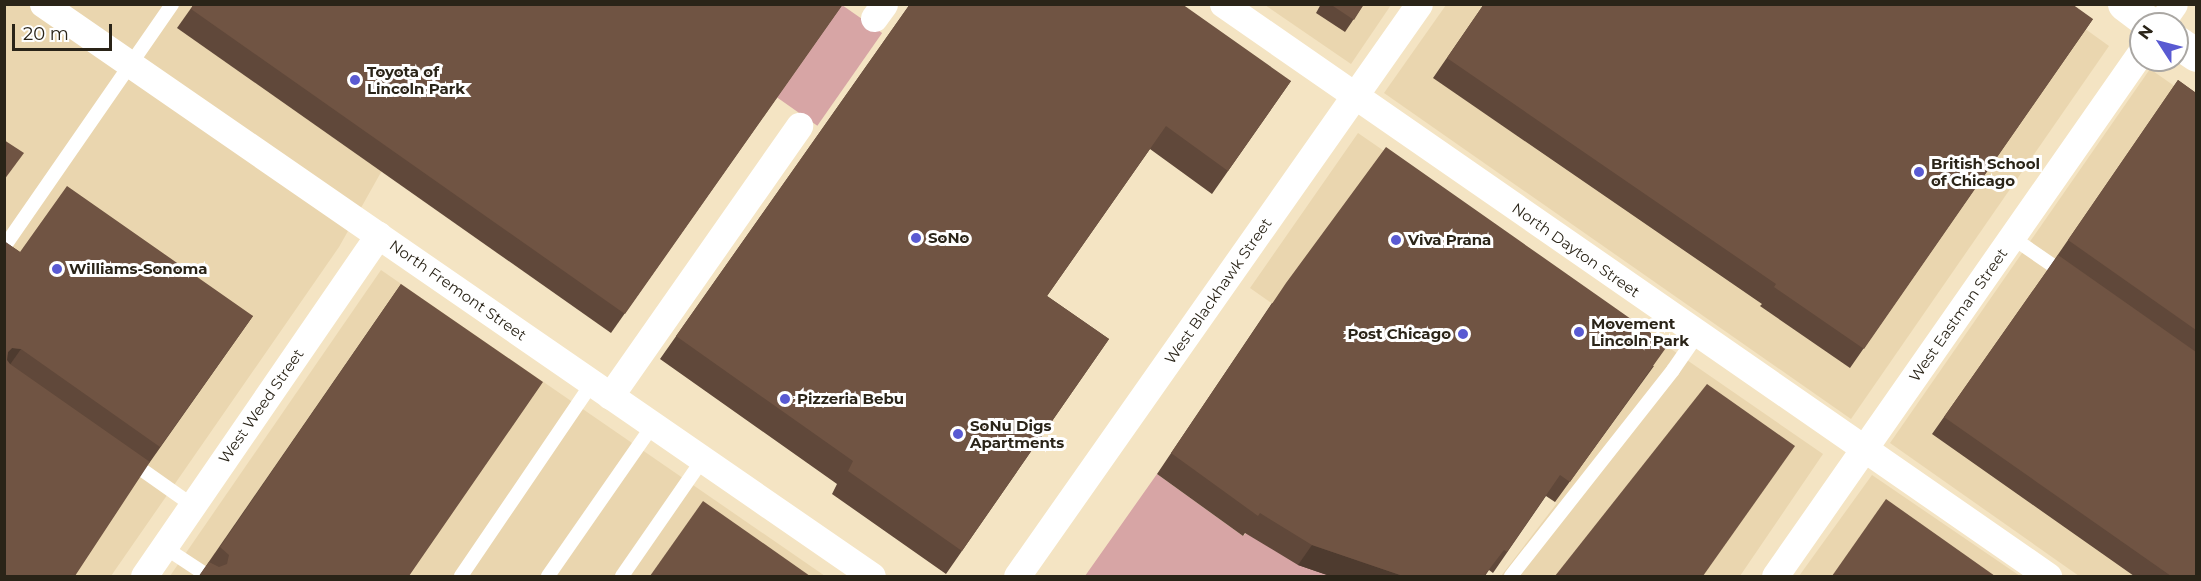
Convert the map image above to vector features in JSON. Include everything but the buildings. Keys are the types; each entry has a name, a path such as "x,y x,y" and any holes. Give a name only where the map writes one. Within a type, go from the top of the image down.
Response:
{"street":[{"name":"North Fremont Street","path":"43,4 872,576"},
{"name":"West Blackhawk Street","path":"1017,576 1419,4"},
{"name":"North Dayton Street","path":"1234,8 1354,96 2048,576"},
{"name":"West Eastman Street","path":"1775,576 2129,69"},
{"path":"601,389 799,126"},
{"name":"West Weed Street","path":"144,576 378,235"}],"lane":[{"path":"4,247 172,4"},
{"path":"2013,238 2081,286"},
{"path":"1511,576 1673,370 1698,334"},
{"path":"461,576 601,389"},
{"path":"548,576 653,425"},
{"path":"122,456 192,505"},
{"path":"622,576 703,459"},
{"path":"164,547 208,576"}],"shaded area":[{"path":"4,5 497,5 380,174 339,247 111,576 5,576"},
{"path":"842,5 882,33 817,126 777,98"},
{"path":"1265,5 1391,5 1351,64"},
{"path":"1446,5 2052,5 2109,46 1851,419 1384,93"},
{"path":"2148,72 2154,72 2196,101 2196,576 2079,576 1890,443"},
{"path":"1358,133 1823,454 1740,576 1501,576 1557,503 1250,288"},
{"path":"381,270 825,576 170,576"},
{"path":"1157,474 1243,536 1247,532 1330,576 1085,576"},
{"path":"1872,475 2020,576 1799,576"}],"place":[{"name":"Toyota of Lincoln Park","path":"355,80"},
{"name":"British School of Chicago","path":"1919,172"},
{"name":"SoNo","path":"916,238"},
{"name":"Viva Prana","path":"1396,240"},
{"name":"Williams-Sonoma","path":"57,269"},
{"name":"Movement Lincoln Park","path":"1579,332"},
{"name":"Post Chicago","path":"1463,334"},
{"name":"Pizzeria Bebu","path":"785,399"},
{"name":"SoNu Digs Apartments","path":"958,434"}]}
